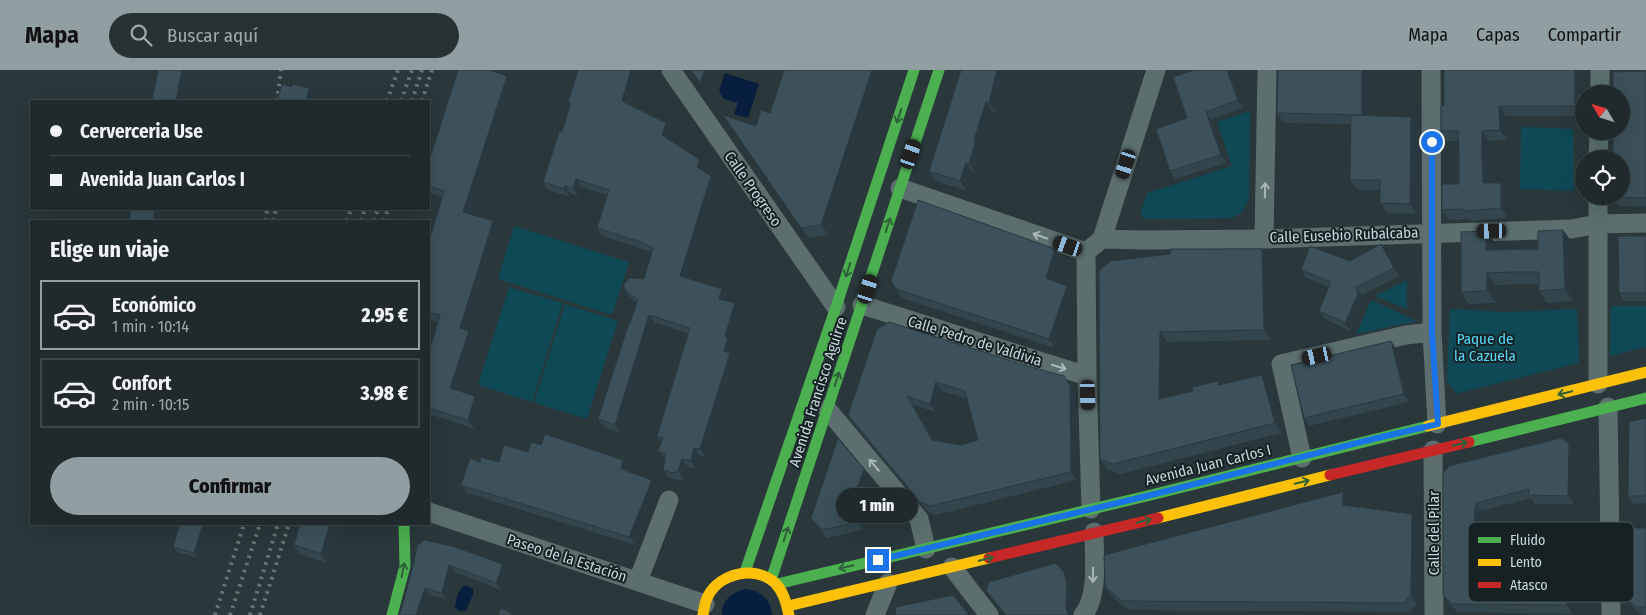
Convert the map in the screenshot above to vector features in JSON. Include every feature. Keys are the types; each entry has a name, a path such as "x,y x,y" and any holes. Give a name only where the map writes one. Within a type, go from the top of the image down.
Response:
{"street":[{"name":"Calle Progreso","path":"671,70 836,308"},
{"name":"Avenida Francisco Aguirre","path":"745,572 836,308 914,70"},
{"name":"Avenida Francisco Aguirre","path":"774,582 827,409 939,70"},
{"path":"1086,252 1102,239 1156,70"},
{"path":"1264,238 1267,70"},
{"path":"1431,70 1432,332 1438,424"},
{"path":"1600,70 1600,85"},
{"path":"900,188 1086,252"},
{"path":"1598,205 1598,384"},
{"name":"Calle Eusebio Rubalcaba","path":"1102,239 1264,238 1572,229 1597,224 1646,224"},
{"path":"1086,252 1091,509"},
{"name":"Calle Pedro de Valdivia","path":"862,305 1087,376"},
{"path":"1302,458 1281,364 1406,335 1432,332"},
{"name":"Avenida Juan Carlos I","path":"774,582 926,549 1646,372"},
{"path":"704,609 711,592 720,582 731,575 745,572 760,574 774,582 784,594 789,611 952,567 1646,398"},
{"path":"1608,407 1610,522"},
{"path":"827,409 919,519 926,549"},
{"name":"Calle del Pilar","path":"1433,450 1434,615"},
{"path":"638,581 669,500"},
{"name":"Paseo de la Estación","path":"430,512 638,581 704,609"},
{"path":"392,615 405,566 404,525"},
{"path":"1090,613 1093,594 1094,532"},
{"path":"952,567 989,615"},
{"path":"875,615 888,583"},
{"path":"1611,602 1611,615"}],"green space":[{"path":"1250,111 1249,200 1241,213 1232,218 1143,218 1141,212 1147,193 1232,166 1217,122"},
{"path":"1521,127 1573,129 1574,191 1520,189"},
{"path":"514,226 629,262 612,315 498,279"},
{"path":"1407,280 1407,309 1375,296"},
{"path":"509,287 563,303 532,402 478,385"},
{"path":"1371,300 1417,321 1356,334"},
{"path":"565,304 618,321 587,419 534,403"},
{"path":"1611,306 1646,306 1646,347 1610,356"},
{"name":"Paque de la Cazuela","path":"1450,309 1506,312 1577,309 1579,363 1456,394 1447,380"}],"shaded area":[{"path":"725,73 759,84 748,118 734,114 738,103 724,99 719,91"},
{"path":"466,585 473,589 473,595 466,610 459,611 455,608 457,598 459,591"},
{"path":"746,589 761,594 767,600 770,604 772,615 722,615 726,601 736,592"}],"building":[{"path":"158,70 182,70 176,100 152,100"},
{"path":"458,70 490,70 507,76 463,212 493,221 460,328 469,331 450,388 475,396 468,420 430,408 430,349 440,315 430,312 430,238 444,191 430,186 430,158"},
{"path":"578,70 631,70 622,101 666,123 662,135 700,160 697,167 711,176 680,276 722,289 719,299 735,303 725,336 728,338 724,351 730,353 700,449 694,448 691,461 682,459 678,471 673,473 663,470 666,454 658,451 663,438 657,436 690,328 649,315 615,425 598,419 638,300 624,289 624,284 631,278 644,279 653,248 641,242 597,228 609,190 576,179 573,188 565,186 564,189 543,182 559,132 562,132 571,103 568,102"},
{"path":"691,70 705,70 700,83"},
{"path":"784,70 872,70 821,225 801,228 723,115 756,126 761,110 770,113"},
{"path":"961,70 997,70 989,103 986,102 974,140 976,140 969,164 966,163 960,181 929,171"},
{"path":"1194,70 1227,70 1238,100 1206,112 1221,155 1170,171 1156,129 1187,118 1173,77"},
{"path":"1278,70 1362,70 1362,115 1277,113"},
{"path":"1444,70 1575,70 1575,106 1499,106 1500,130 1482,131 1483,183 1501,183 1501,208 1464,211 1464,209 1442,210 1442,184 1459,184 1458,131 1441,131 1441,106 1444,105"},
{"path":"1646,71 1646,198 1630,198 1630,150 1613,150 1613,140 1630,140 1630,85 1613,85 1613,72"},
{"path":"282,84 292,87 292,84 309,88 306,100 277,100"},
{"path":"1351,115 1411,117 1410,204 1380,203 1380,180 1350,180"},
{"path":"918,200 1055,249 1046,278 1067,286 1049,339 896,289 891,281"},
{"path":"131,210 155,210 153,220 129,220"},
{"path":"1563,230 1565,289 1539,291 1539,272 1512,272 1487,273 1487,291 1461,292 1461,232 1486,231 1486,250 1538,249 1538,231"},
{"path":"1618,236 1646,236 1646,293 1619,293"},
{"path":"1381,244 1394,268 1356,287 1358,294 1345,323 1319,311 1331,282 1301,270 1310,246 1350,261"},
{"path":"1170,249 1262,249 1264,330 1160,332 1159,399 1193,391 1192,387 1218,381 1219,385 1262,375 1275,423 1113,464 1100,459 1099,270 1111,261 1170,254"},
{"path":"889,322 1064,376 1070,386 1071,472 930,506 921,503 848,415 877,329","holes":["936,382 965,391 978,440 961,445 932,440 907,396 930,404"]},
{"path":"1391,341 1404,394 1304,418 1291,365"},
{"path":"1646,418 1646,496 1628,496 1629,422"},
{"path":"545,434 623,460 621,469 652,480 629,537 461,485 470,458 480,462 481,457 499,462 504,445 528,452 531,442 541,445"},
{"path":"838,438 864,469 853,501 858,522 822,530 811,518"},
{"path":"1561,438 1569,444 1568,496 1529,495 1529,489 1476,503 1475,522 1468,522 1468,602 1567,602 1567,605 1452,604 1443,595 1443,474 1449,466"},
{"path":"1343,492 1343,505 1412,514 1411,595 1403,603 1122,601 1105,587 1104,555"},
{"path":"180,525 203,525 194,553 173,547"},
{"path":"300,525 330,525 321,554 294,545"},
{"path":"1634,528 1646,528 1646,607 1636,607 1631,602 1634,602"},
{"path":"425,540 455,547 503,564 496,583 449,565 442,593 425,588 416,615 398,615 401,611 417,545"},
{"path":"1056,563 1064,572 1067,585 1066,607 1068,615 1006,615 986,591 989,582"},
{"path":"953,595 969,615 895,615 896,607"},
{"path":"501,608 515,615 498,615"}],"railway":[{"path":"277,100 281,70"},
{"path":"387,100 398,70"},
{"path":"401,100 412,70"},
{"path":"412,100 422,70"},
{"path":"422,100 432,70"},
{"path":"266,220 267,210"},
{"path":"273,220 276,210"},
{"path":"347,220 351,210"},
{"path":"361,220 365,210"},
{"path":"374,220 378,210"},
{"path":"384,220 388,210"},
{"path":"215,615 244,525"},
{"path":"230,615 260,525"},
{"path":"250,615 278,525"},
{"path":"260,615 289,525"}],"traffic: fast":[{"path":"745,572 836,307 914,70"},
{"path":"771,580 939,70"},
{"path":"1469,442 1646,398"},
{"path":"777,584 1151,495 1428,426"},
{"path":"392,615 405,566 404,525"}],"traffic: slow":[{"path":"1428,426 1646,372"},
{"path":"1158,518 1330,475"},
{"path":"788,606 989,558"},
{"path":"703,615 706,600 714,588 729,577 748,573 767,577 778,586 783,594 789,615"}],"traffic: jam":[{"path":"1330,475 1469,442"},
{"path":"989,558 1158,518"}],"route":[{"path":"878,560 1438,424 1432,332 1432,142"}]}
